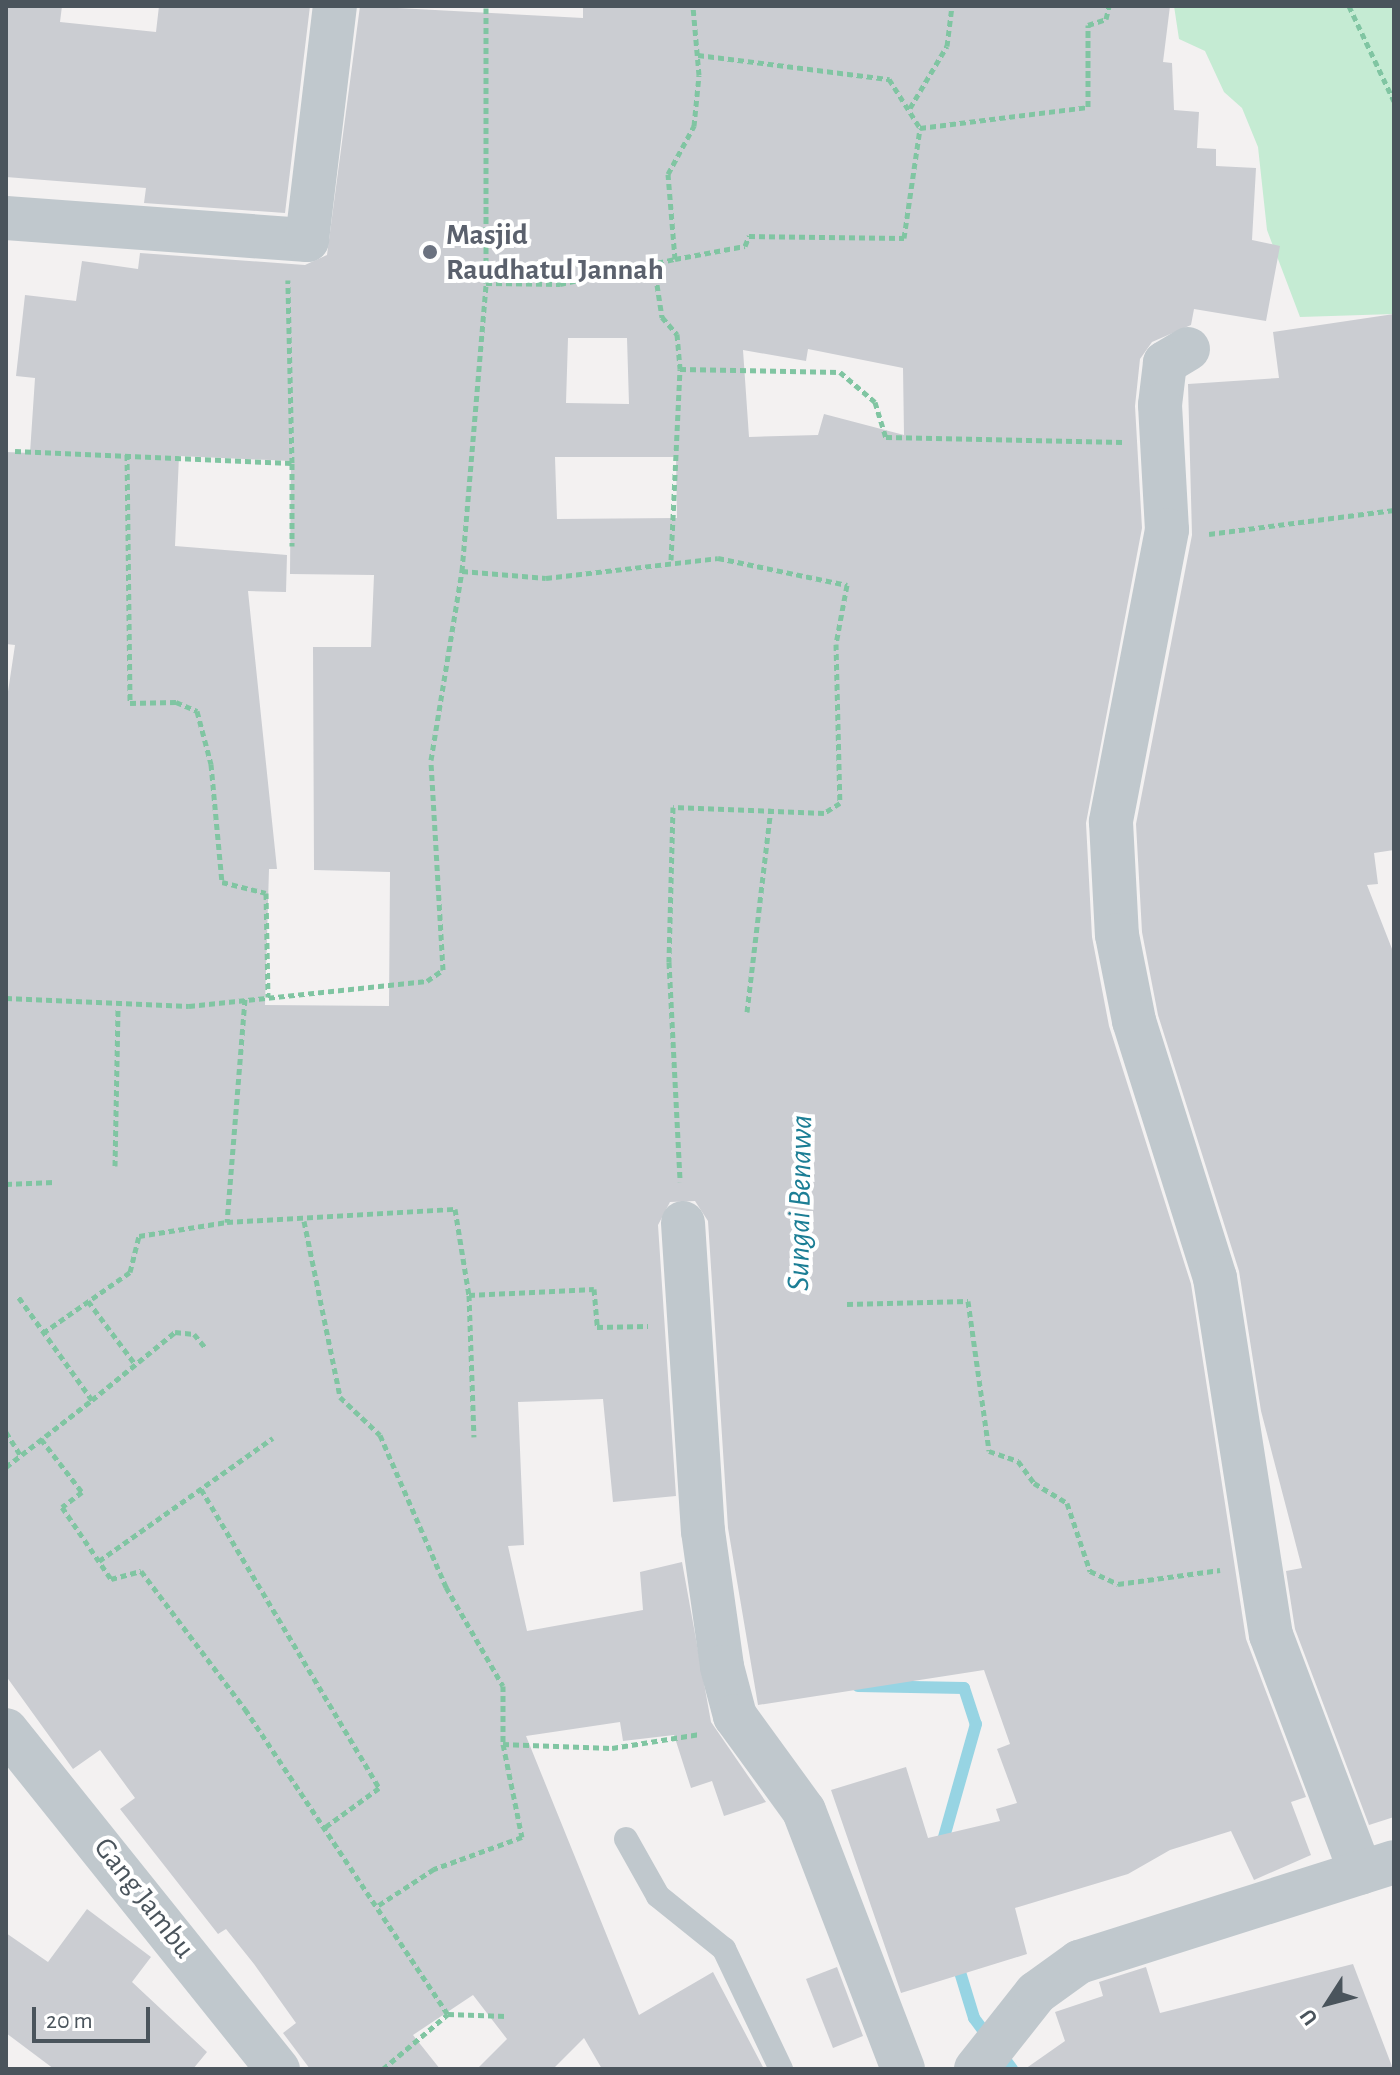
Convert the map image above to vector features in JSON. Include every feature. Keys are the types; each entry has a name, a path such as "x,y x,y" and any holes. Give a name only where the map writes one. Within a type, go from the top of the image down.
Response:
{"street":[{"path":"6,218 289,239 311,237 335,6"},
{"path":"976,2069 1001,2032 1079,1962 1378,1867 1271,1635 1257,1565 1235,1371 1215,1278 1134,1021 1117,935 1111,822 1166,541 1168,443 1160,405 1165,363 1188,349"},
{"path":"683,1223 703,1531 722,1667 740,1724 804,1811 903,2069"},
{"name":"Gang Jambu","path":"6,1730 278,2069"}],"lane":[{"path":"626,1839 658,1896 724,1949 781,2069"}],"path":[{"path":"675,259 668,174 694,126 698,55 693,6"},
{"path":"910,108 947,46 952,6"},
{"path":"920,128 1088,107 1088,25 1106,19 1109,6"},
{"path":"1349,6 1394,101"},
{"path":"6,998 118,1008 427,981 443,970 431,760 462,571 486,283 486,8"},
{"path":"486,283 560,284 745,246 749,236 904,238 920,128 889,79 698,55"},
{"path":"289,239 292,546"},
{"path":"654,265 662,317 677,334 680,369 671,560"},
{"path":"680,369 840,372 875,402 886,437 1168,443"},
{"path":"15,451 127,454 198,464 292,463"},
{"path":"127,454 130,703 176,702 197,711 211,764 222,882 266,893 268,997"},
{"path":"1166,541 1394,510"},
{"path":"462,571 546,578 671,560 718,558 847,585 836,644 840,803 824,813 771,808 673,807 671,1061 683,1223"},
{"path":"747,1012 771,808"},
{"path":"227,1222 245,999"},
{"path":"115,1166 118,1008"},
{"path":"6,1184 54,1182"},
{"path":"43,1333 130,1272 139,1236 227,1222 304,1221 455,1209 469,1295 474,1437"},
{"path":"304,1221 340,1397 380,1435 446,1587 489,1652 503,1686 503,1744 522,1837 434,1869 376,1907"},
{"path":"469,1295 594,1289 597,1327 689,1324"},
{"path":"17,1295 92,1400"},
{"path":"88,1301 135,1364"},
{"path":"847,1304 968,1301 989,1451 1018,1461 1034,1483 1067,1503 1090,1571 1118,1584 1257,1565"},
{"path":"6,1467 175,1332 194,1334 205,1347"},
{"path":"6,1432 21,1456"},
{"path":"99,1561 273,1438"},
{"path":"41,1439 82,1492 62,1507 111,1579 141,1571 324,1828 448,2014"},
{"path":"201,1489 379,1788 324,1828"},
{"path":"503,1744 612,1748 740,1724"},
{"path":"383,2069 448,2014 506,2016"}],"green space":[{"path":"1174,6 1394,6 1394,314 1300,317 1267,230 1258,147 1242,108 1224,92 1205,51 1179,39"}],"building":[{"path":"6,6 62,6 60,22 156,32 159,6 310,6 285,213 144,203 146,188 6,177"},
{"path":"360,6 583,18 583,7 619,6 1170,6 1163,62 1172,63 1174,110 1199,112 1197,148 1216,149 1216,166 1256,168 1252,240 1280,246 1266,321 1194,309 1191,325 1152,342 1140,359 1135,406 1142,528 1086,823 1092,937 1109,1026 1191,1284 1246,1639 1306,1797 1291,1802 1311,1855 1254,1880 1231,1831 1170,1850 1128,1874 1015,1908 1027,1954 901,1993 831,1790 906,1767 928,1838 1000,1821 996,1809 1017,1803 997,1749 1010,1744 984,1670 758,1705 728,1528 708,1221 695,1201 670,1202 658,1225 676,1496 613,1502 603,1399 518,1402 524,1545 508,1546 527,1631 643,1610 640,1572 682,1562 711,1722 766,1802 724,1816 712,1781 691,1788 674,1735 623,1741 620,1722 526,1736 639,2015 713,1972 764,2069 602,2069 584,2038 553,2069 477,2069 507,2039 473,1995 413,2035 440,2069 310,2069 283,2033 296,2023 254,1964 226,1929 218,1934 120,1809 135,1798 100,1750 73,1769 6,1676 6,705 15,645 6,644 6,452 30,453 35,378 16,376 25,295 76,301 82,261 138,269 140,253 305,265 327,255","holes":["568,338 627,338 629,404 566,403","808,349 903,368 904,435 824,414 818,435 749,437 743,350 806,361","179,456 291,461 290,574 374,575 371,647 313,647 314,870 390,872 389,1006 265,1005 269,869 277,869 248,591 286,592 287,555 175,546","555,457 676,457 677,518 557,519"]},
{"path":"1394,314 1394,850 1374,853 1378,884 1367,885 1394,954 1394,1817 1369,1825 1295,1629 1286,1571 1302,1568 1261,1411 1239,1271 1158,1015 1142,932 1136,824 1192,535 1188,384 1279,378 1273,332"},
{"path":"87,1909 151,1957 132,1982 207,2052 193,2069 54,2069 6,2033 6,1933 48,1962"},
{"path":"1353,1964 1393,2069 1025,2069 1065,2041 1055,2012 1103,1996 1099,1982 1146,1967 1160,2013"},
{"path":"837,1967 863,2036 833,2048 806,1979"}],"waterway":[{"name":"Sungai Benawa","path":"858,1686 964,1688 976,1724 941,1848"},
{"name":"Sungai Benawa","path":"956,1959 974,2018 1012,2069"}],"place":[{"name":"Masjid Raudhatul Jannah","path":"430,252"}]}
